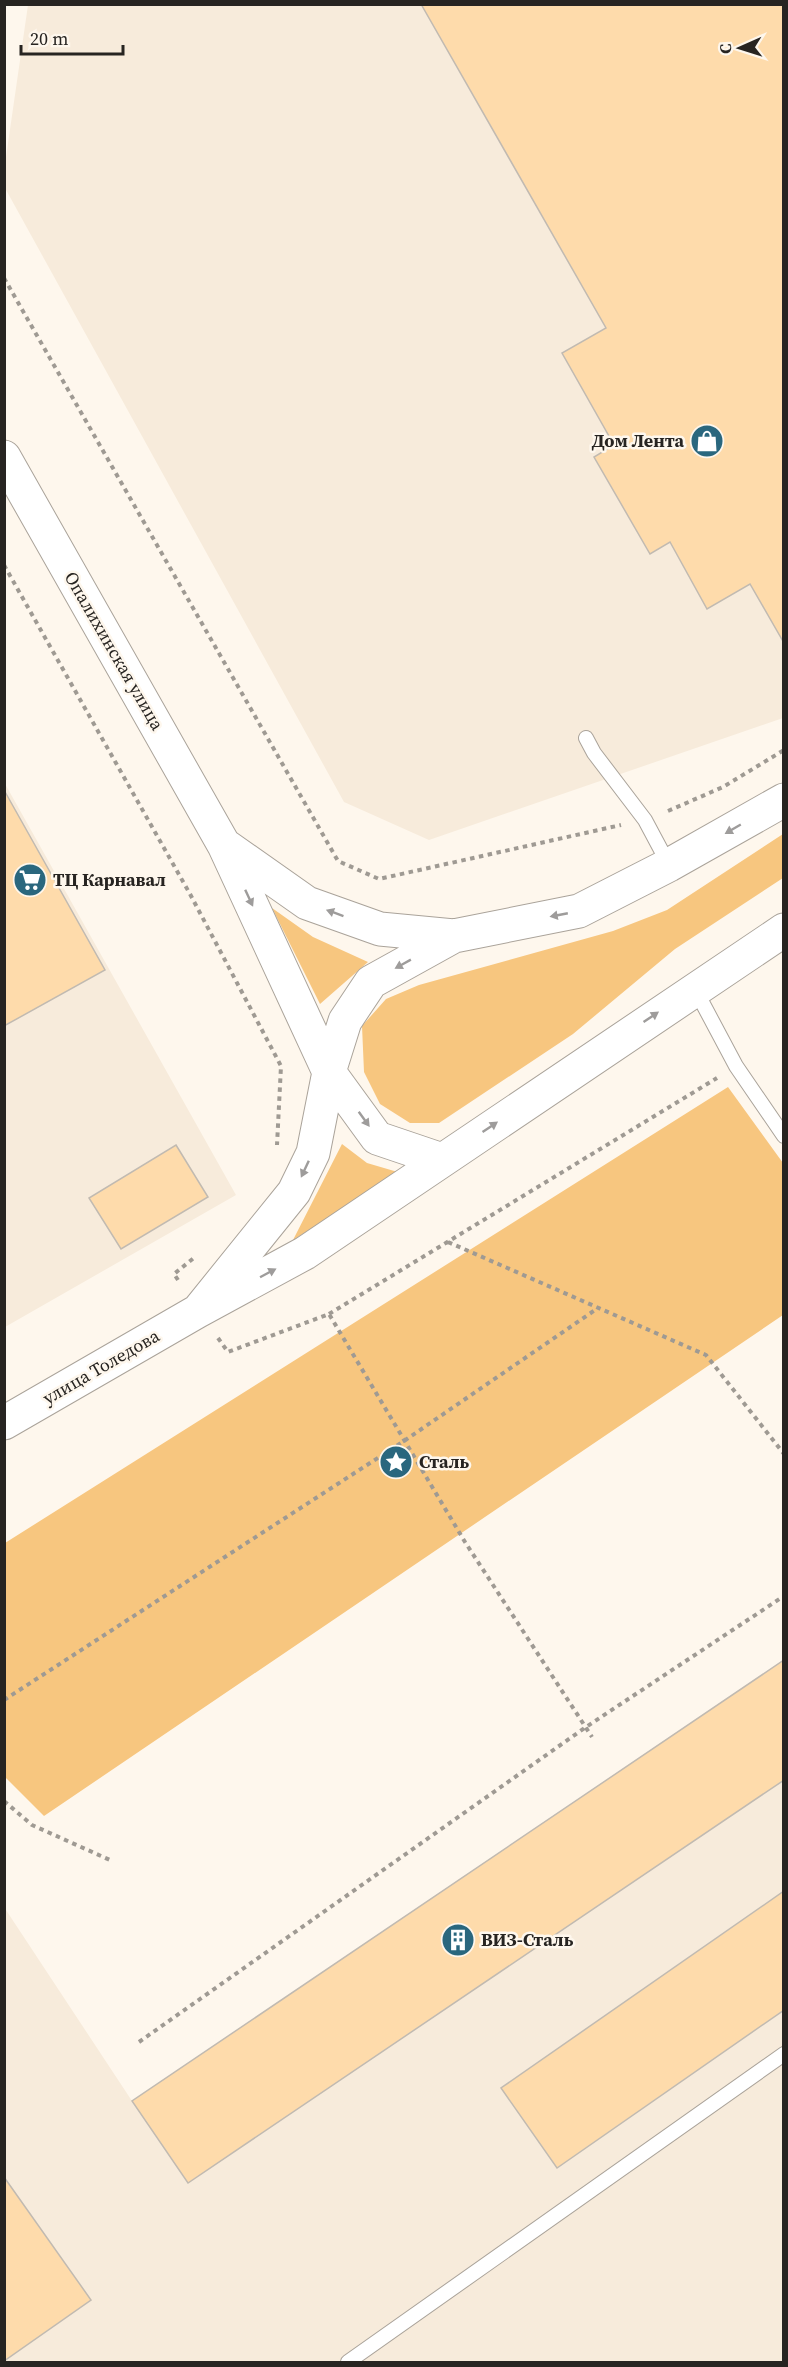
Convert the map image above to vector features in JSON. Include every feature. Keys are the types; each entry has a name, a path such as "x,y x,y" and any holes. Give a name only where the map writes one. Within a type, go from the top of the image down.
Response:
{"street":[{"name":"Опалихинская улица","path":"4,457 224,845 329,1072 377,1138 442,1160"},
{"path":"224,845 308,903 380,929 454,936 579,912 669,865 783,800"},
{"name":"улица Толедова","path":"4,1423 198,1311 305,1253 783,930"},
{"path":"198,1311 294,1192 313,1152 329,1072 345,1022 371,982 454,936"}],"lane":[{"path":"586,738 594,753 645,820 669,865"},
{"path":"694,988 736,1066 783,1136"},
{"path":"348,2362 783,2054"}],"path":[{"path":"4,278 338,861 379,879 645,820 723,787 783,750"},
{"path":"329,1314 736,1066"},
{"path":"447,1242 706,1355 783,1454"},
{"path":"4,1700 404,1441 598,1308"},
{"path":"139,2042 586,1727 783,1596"},
{"path":"4,1801 32,1825 110,1860"}],"shaded area":[{"path":"28,5 783,5 783,718 429,840 344,802 5,188 5,164"},
{"path":"4,782 236,1195 5,1327 4,1327"},
{"path":"783,834 783,878 675,949 573,1034 439,1123 410,1123 380,1104 364,1072 362,1026 386,999 419,985 613,931 667,910"},
{"path":"272,908 313,937 368,962 320,1004"},
{"path":"728,1087 783,1163 783,1315 44,1816 5,1777 5,1543"},
{"path":"342,1144 367,1163 401,1173 293,1240"},
{"name":"ВИЗ-Сталь","path":"783,1660 783,2362 5,2362 4,1907 132,2101"}],"building":[{"path":"421,4 784,4 784,643 750,584 707,609 670,542 650,554 594,457 614,445 562,353 606,328"},
{"name":"ТЦ Карнавал","path":"4,790 105,970 4,1026"},
{"path":"176,1145 208,1197 121,1249 89,1198"},
{"name":"ВИЗ-Сталь","path":"784,1660 784,1780 188,2183 132,2101"},
{"path":"784,1891 784,2010 557,2168 501,2088"},
{"path":"4,2177 91,2300 4,2361"}],"place":[{"name":"Дом Лента","path":"707,441"},
{"name":"ТЦ Карнавал","path":"30,880"},
{"name":"Сталь","path":"396,1462"},
{"name":"ВИЗ-Сталь","path":"458,1940"}]}
